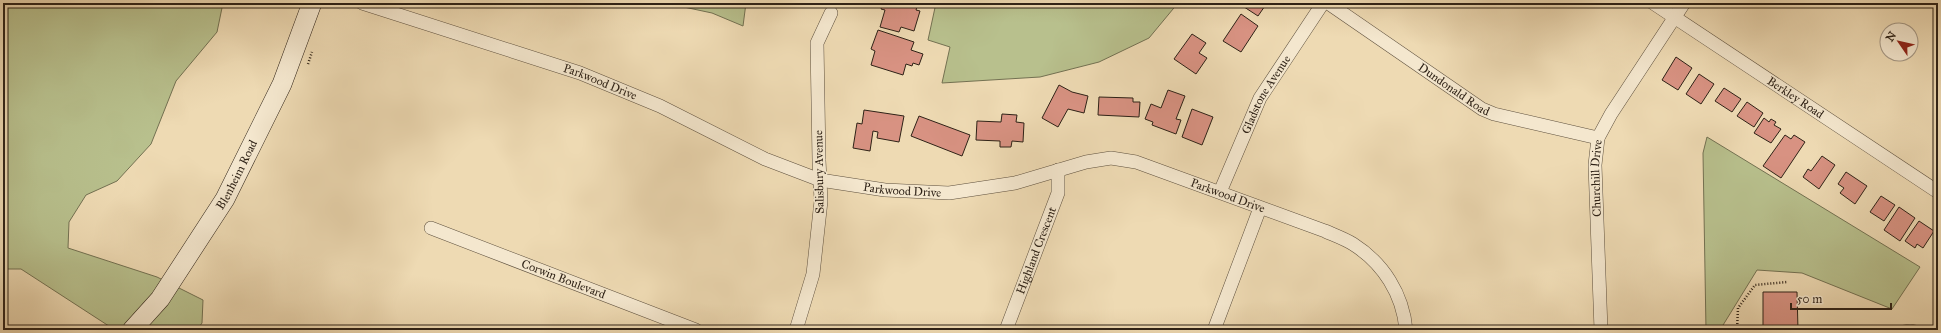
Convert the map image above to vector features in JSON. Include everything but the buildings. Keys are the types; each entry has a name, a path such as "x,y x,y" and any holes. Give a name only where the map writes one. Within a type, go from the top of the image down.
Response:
{"main road":[{"name":"Blenheim Road","path":"132,330 160,299 225,199 282,84 312,3"}],"street":[{"name":"Parkwood Drive","path":"362,3 580,73 660,106 765,159 820,180 885,190 949,193 1016,183 1058,170 1111,158 1130,161 1220,192 1325,231 1353,244 1370,258 1389,278 1398,295 1406,330"},
{"name":"Gladstone Avenue","path":"1220,192 1260,98 1323,3"},
{"name":"Dundonald Road","path":"1328,3 1482,109 1494,114 1598,138"},
{"name":"Berkley Road","path":"1653,3 1938,192"},
{"name":"Churchill Drive","path":"1601,330 1595,166 1598,138 1611,114 1684,3"},
{"name":"Salisbury Avenue","path":"796,330 813,274 822,201 820,180 817,42 831,13"},
{"name":"Highland Crescent","path":"1006,330 1058,193 1058,170"},
{"path":"1214,330 1260,208"},
{"name":"Corwin Boulevard","path":"431,228 696,330"}],"lane":[{"path":"1896,330 1910,328 1922,330"}],"path":[{"path":"1737,330 1738,308 1755,285 1787,282"}],"green space":[{"path":"3,3 223,3 217,32 176,81 151,144 117,181 86,195 69,222 68,248 157,277 203,300 202,323 197,330 115,330 21,269 3,269"},
{"path":"665,3 746,3 743,26 712,13"},
{"path":"936,3 1178,3 1149,38 1099,62 1040,77 942,83 950,47 928,40"},
{"path":"1707,137 1920,267 1892,309 1802,273 1757,270 1720,330 1706,330 1703,153"}]}
